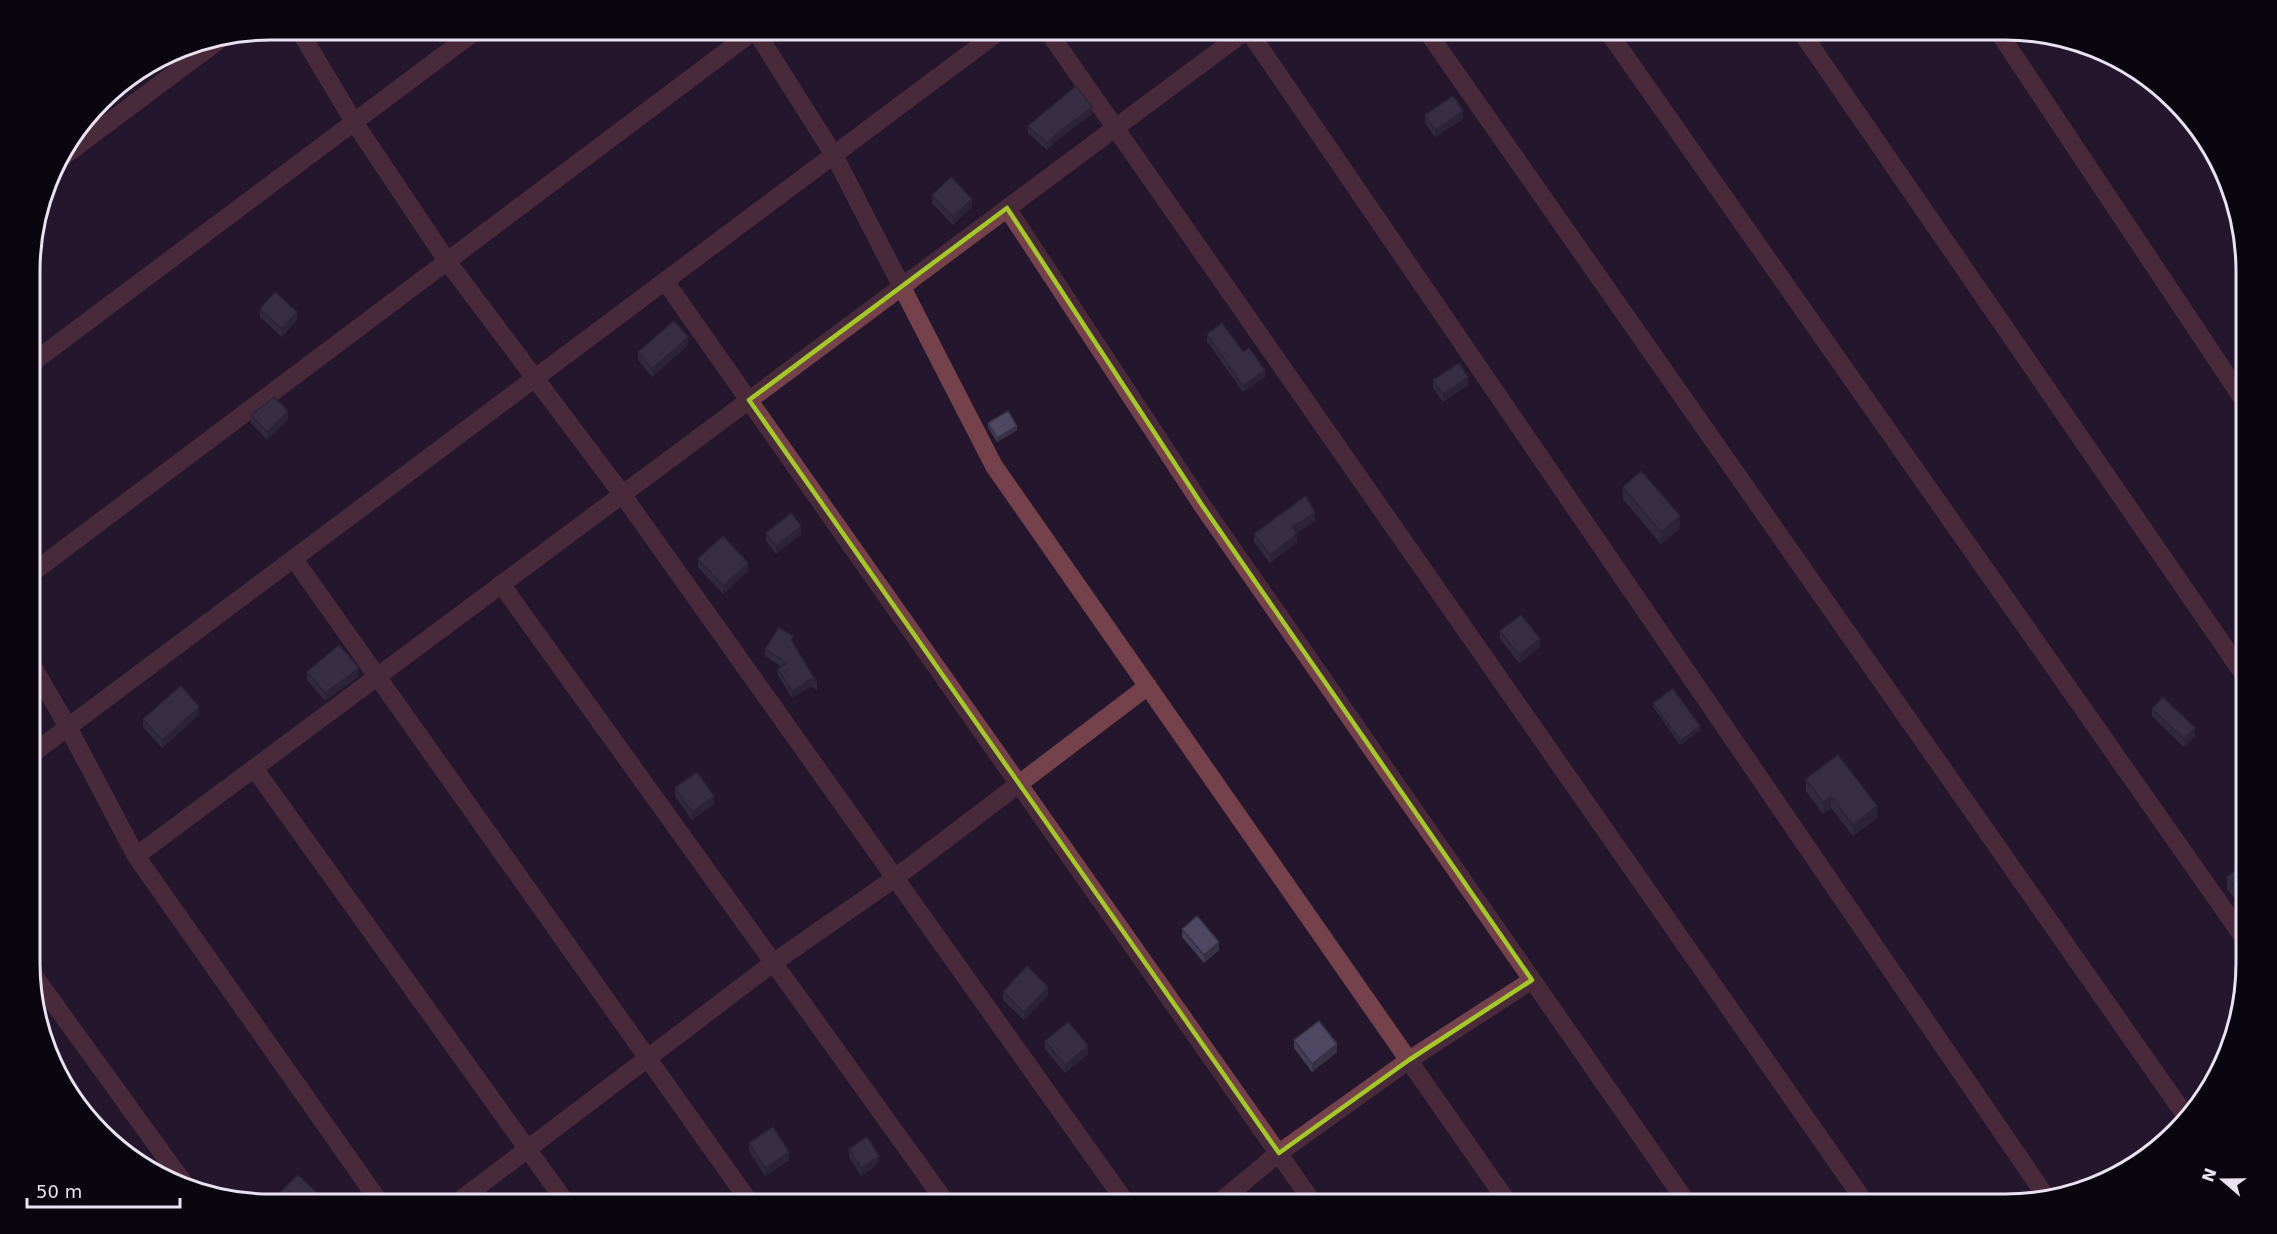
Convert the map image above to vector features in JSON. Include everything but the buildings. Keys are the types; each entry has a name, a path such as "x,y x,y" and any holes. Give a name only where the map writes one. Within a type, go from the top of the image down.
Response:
{"street":[{"path":"304,40 354,122 447,261 622,494 1120,1194"},
{"path":"40,357 464,40"},
{"path":"40,567 742,40"},
{"path":"761,40 834,155 994,466 1502,1194"},
{"path":"40,748 988,40"},
{"path":"1054,40 1859,1194"},
{"path":"136,856 1234,40"},
{"path":"1254,40 2042,1191"},
{"path":"1433,40 2182,1111"},
{"path":"1614,40 2236,925"},
{"path":"1807,40 2236,662"},
{"path":"2004,40 2236,389"},
{"path":"77,146 206,50"},
{"path":"1007,208 1202,505 1681,1194"},
{"path":"665,281 1307,1194"},
{"path":"294,559 744,1194"},
{"path":"501,584 940,1194"},
{"path":"40,679 136,856 374,1194"},
{"path":"468,1194 773,963 895,878 1148,686"},
{"path":"254,768 560,1194"},
{"path":"1229,1194 1279,1153 1409,1060 1532,980"},
{"path":"42,986 177,1173"}],"highlighted area":[{"path":"1007,208 1202,505 1532,980 1409,1060 1279,1153 749,400"}]}
